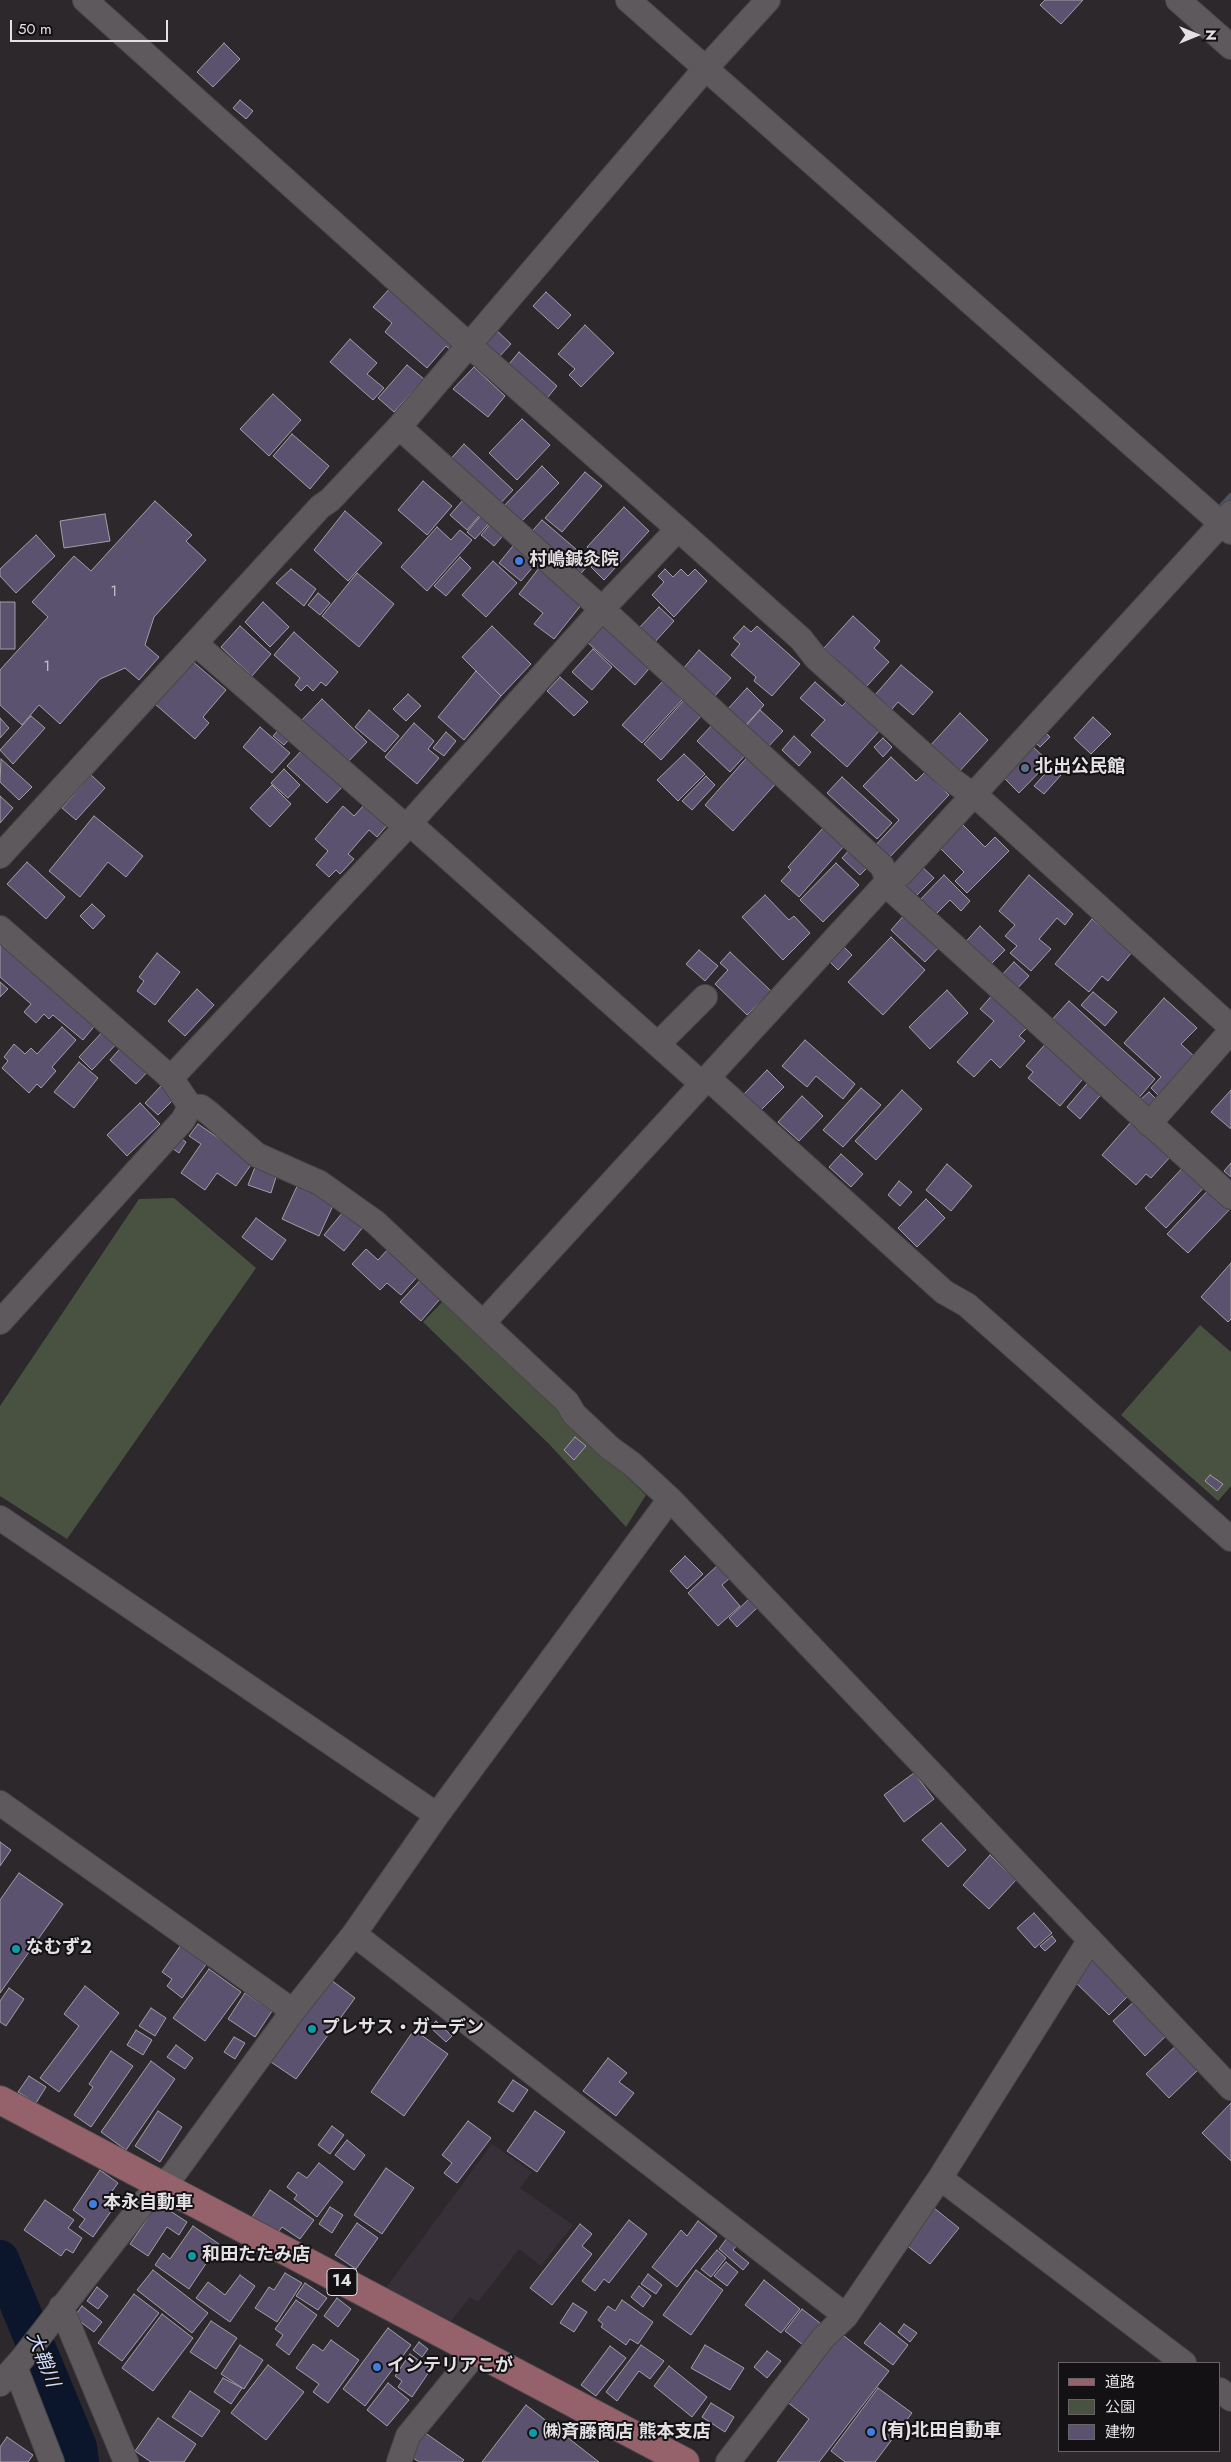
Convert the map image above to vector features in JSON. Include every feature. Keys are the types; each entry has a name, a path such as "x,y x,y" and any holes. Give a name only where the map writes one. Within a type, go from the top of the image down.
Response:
{"main road":[{"name":"14","path":"0,2100 685,2462"}],"street":[{"path":"85,0 469,345 801,639 816,658 971,796 985,804 1231,1027"},
{"path":"483,1323 888,881 902,873 1222,520 628,0"},
{"path":"0,856 320,507 330,500 399,427 705,69 768,0"},
{"path":"1178,0 1231,47"},
{"path":"399,427 602,609 882,866 892,890 1231,1197"},
{"path":"171,1078 408,825 602,609 678,529"},
{"path":"196,644 304,739 318,748 408,825 416,829 658,1044 705,1080 944,1292 967,1306 1231,1539"},
{"path":"0,928 171,1078 190,1106"},
{"path":"658,1044 705,996"},
{"path":"1149,1124 1231,1031"},
{"path":"0,1322 183,1120 190,1106"},
{"path":"190,1106 201,1107 257,1155 320,1183 375,1222 567,1402 574,1414 670,1499 1231,2088"},
{"path":"52,2462 12,2370 146,2201 173,2175 293,2010 354,1934 437,1815 670,1499"},
{"path":"0,1518 437,1815"},
{"path":"0,1803 293,2010"},
{"path":"354,1934 846,2316"},
{"path":"728,2462 823,2338 846,2316 940,2178 1090,1940"},
{"path":"940,2178 1183,2362"},
{"path":"58,2312 126,2462"},
{"path":"399,2462 408,2436 476,2353"},
{"path":"1221,2391 1231,2399"}],"shaded area":[{"path":"492,2144 532,2172 520,2188 573,2225 541,2266 519,2249 478,2302 470,2297 451,2321 385,2289"}],"green space":[{"path":"174,1198 256,1268 67,1539 0,1496 0,1406 139,1199"},
{"path":"444,1300 646,1495 626,1527 549,1444 423,1322"},
{"path":"1200,1325 1231,1352 1231,1486 1218,1501 1121,1415"}],"building":[{"path":"1045,0 1083,0 1061,24 1040,5"},
{"path":"224,43 240,59 213,87 197,72"},
{"path":"240,100 253,111 246,119 233,108"},
{"path":"392,286 460,345 453,352 446,346 427,368 385,332 392,323 373,307"},
{"path":"546,292 571,315 558,329 533,306"},
{"path":"585,325 614,353 581,387 569,375 575,369 558,354"},
{"path":"493,327 511,344 497,359 479,341"},
{"path":"350,339 377,363 367,374 384,388 373,400 330,362"},
{"path":"519,352 557,386 543,403 505,369"},
{"path":"407,365 424,379 394,412 378,398"},
{"path":"474,367 505,396 488,417 453,389"},
{"path":"273,394 301,420 269,456 240,429"},
{"path":"522,419 550,445 517,480 489,453"},
{"path":"292,434 329,466 310,489 273,456"},
{"path":"464,444 513,490 496,508 448,462"},
{"path":"542,466 559,483 519,524 502,508"},
{"path":"585,472 602,486 562,532 545,518"},
{"path":"423,481 452,506 427,535 398,510"},
{"path":"463,500 480,515 467,530 450,515"},
{"path":"155,501 192,535 186,541 206,560 154,617 145,645 159,657 139,680 125,668 100,679 60,724 39,705 22,725 0,705 0,670 48,617 32,602 74,556 91,571"},
{"path":"624,507 649,531 604,580 591,567 599,559 587,547"},
{"path":"345,511 382,543 348,581 314,550"},
{"path":"483,513 492,520 475,539 467,532"},
{"path":"105,514 110,541 64,548 60,521"},
{"path":"542,520 591,562 576,579 527,537"},
{"path":"493,521 506,532 494,546 481,535"},
{"path":"437,527 451,540 460,530 472,540 427,591 401,567"},
{"path":"36,535 55,556 16,593 0,576 0,569"},
{"name":"村嶋鍼灸院","path":"517,541 539,560 521,581 499,563"},
{"path":"460,557 471,568 446,596 434,586"},
{"path":"493,561 517,583 486,617 462,595"},
{"path":"542,564 586,599 554,639 534,624 543,613 519,594"},
{"path":"291,569 316,589 304,606 276,583"},
{"path":"665,569 673,577 681,569 688,576 695,569 707,581 674,617 652,595 664,582 658,576"},
{"path":"357,573 394,604 359,647 322,616"},
{"path":"318,593 330,603 320,615 308,605"},
{"path":"0,602 15,602 15,649 0,649"},
{"path":"263,602 289,627 270,647 245,622"},
{"path":"659,607 674,621 653,644 638,629"},
{"path":"853,616 880,641 874,648 889,662 866,687 824,648"},
{"path":"606,621 653,664 635,685 587,642"},
{"path":"240,626 271,654 252,676 221,647"},
{"path":"492,626 531,664 501,696 462,657"},
{"path":"744,626 751,632 757,626 800,664 772,696 754,681 756,677 731,655 740,644 733,638"},
{"path":"294,632 338,672 326,686 321,682 313,691 307,685 301,691 295,685 300,678 274,655"},
{"path":"593,649 612,667 592,690 572,672"},
{"path":"699,650 731,678 713,698 682,670"},
{"path":"192,661 226,690 203,717 209,723 195,739 155,704"},
{"path":"901,665 933,692 913,715 898,702 892,709 875,695"},
{"path":"476,671 501,696 464,740 438,717"},
{"path":"560,677 588,702 574,716 547,691"},
{"path":"663,681 682,700 642,743 622,725"},
{"path":"815,682 842,706 847,701 880,730 847,767 811,735 825,720 800,698"},
{"path":"747,688 764,705 743,728 726,711"},
{"path":"408,694 421,706 406,721 393,709"},
{"path":"322,699 367,742 345,765 300,722"},
{"path":"685,699 702,715 661,760 644,744"},
{"path":"369,710 399,736 385,752 355,727"},
{"path":"760,710 783,731 767,748 745,727"},
{"path":"960,713 988,740 957,774 929,747"},
{"path":"31,716 45,728 13,764 0,750"},
{"path":"1093,717 1111,734 1091,754 1074,738"},
{"path":"0,718 9,728 0,738"},
{"path":"715,722 748,752 730,772 697,741"},
{"path":"414,723 434,741 428,749 439,758 417,784 385,757"},
{"path":"260,727 290,753 272,773 243,747"},
{"path":"281,727 292,736 284,745 273,736"},
{"path":"1043,730 1050,737 1040,747 1033,740"},
{"path":"446,732 456,741 444,756 433,748"},
{"path":"794,736 811,752 799,766 782,750"},
{"path":"883,738 892,747 883,757 874,747"},
{"name":"北出公民館","path":"1030,744 1049,762 1019,793 1000,774"},
{"path":"304,748 344,785 327,803 287,766"},
{"path":"684,754 705,774 678,801 657,780"},
{"path":"750,754 779,780 733,831 705,805"},
{"path":"891,757 916,781 925,772 949,795 886,861 873,848 899,820 863,786"},
{"path":"1,759 32,787 19,800 0,782"},
{"path":"1062,759 1068,766 1062,771 1057,764"},
{"path":"1051,767 1061,775 1044,794 1034,786"},
{"path":"284,769 300,785 288,798 271,783"},
{"path":"91,775 105,788 76,820 62,808"},
{"path":"706,776 715,785 692,810 682,801"},
{"path":"842,777 892,823 877,839 827,793"},
{"path":"272,785 291,804 270,827 250,808"},
{"path":"0,796 13,808 0,823"},
{"path":"365,804 388,824 377,837 369,830 348,854 354,859 340,874 336,870 329,877 316,865 328,851 315,839 343,806 354,816"},
{"path":"94,816 143,856 126,877 108,862 80,897 49,871"},
{"path":"963,825 985,847 995,837 1009,851 967,893 955,881 964,872 940,848"},
{"path":"823,828 844,846 799,897 781,881 791,870 788,867"},
{"path":"854,845 872,863 860,875 842,858"},
{"path":"27,862 65,897 46,919 7,884"},
{"path":"836,863 859,885 823,922 800,900"},
{"path":"919,864 934,878 912,900 898,886"},
{"path":"944,875 970,901 961,911 950,900 932,918 917,903"},
{"path":"1029,875 1073,914 1065,925 1057,918 1039,939 1051,949 1031,971 1010,953 1017,946 1005,936 1015,925 999,911"},
{"path":"765,895 789,920 794,916 810,933 783,960 742,917"},
{"path":"92,904 105,916 93,929 80,916"},
{"path":"906,913 940,946 925,962 891,930"},
{"path":"1092,919 1132,952 1108,981 1102,976 1089,992 1055,964"},
{"path":"980,926 1005,950 985,970 961,947"},
{"path":"891,937 925,970 883,1015 848,982"},
{"path":"3,942 97,1023 83,1040 53,1015 49,1019 44,1014 36,1023 24,1012 31,1004 0,977 0,945"},
{"path":"843,946 852,955 838,970 829,961"},
{"path":"699,950 718,966 705,981 686,964"},
{"path":"730,952 771,991 747,1015 715,984 728,970 720,963"},
{"path":"157,953 180,972 155,1005 137,991 144,981 139,977"},
{"path":"1014,962 1029,976 1013,993 998,979"},
{"path":"0,982 8,989 0,997"},
{"path":"197,989 214,1005 185,1036 168,1021"},
{"path":"947,990 968,1013 930,1049 909,1027"},
{"path":"995,992 1031,1024 1019,1036 1025,1041 1000,1068 991,1059 974,1077 957,1062 994,1021 980,1009"},
{"path":"1093,992 1117,1012 1105,1026 1081,1005"},
{"path":"1164,998 1197,1028 1181,1044 1197,1059 1162,1099 1151,1088 1161,1077 1124,1043"},
{"path":"1069,1001 1155,1079 1136,1101 1050,1022"},
{"path":"62,1027 76,1040 52,1067 56,1071 41,1088 37,1084 29,1093 2,1068 8,1061 4,1057 14,1044 25,1054 31,1048 37,1054"},
{"path":"106,1028 120,1040 92,1070 79,1057"},
{"path":"805,1040 855,1084 843,1099 816,1076 807,1087 782,1066"},
{"path":"1048,1041 1087,1074 1060,1106 1028,1078 1033,1072 1026,1066"},
{"path":"125,1043 151,1068 136,1084 110,1060"},
{"path":"79,1062 98,1078 74,1108 54,1092"},
{"path":"767,1070 784,1087 761,1110 744,1094"},
{"path":"1091,1079 1104,1091 1080,1119 1067,1107"},
{"path":"161,1086 174,1099 158,1115 145,1103"},
{"path":"861,1088 881,1105 843,1147 823,1130"},
{"path":"902,1090 922,1109 876,1160 855,1141"},
{"path":"1231,1090 1231,1129 1211,1112"},
{"path":"1149,1092 1159,1102 1149,1112 1139,1101"},
{"path":"802,1096 823,1116 799,1141 778,1122"},
{"path":"140,1103 160,1124 127,1156 107,1135"},
{"path":"1132,1121 1171,1156 1151,1178 1146,1174 1136,1185 1102,1155"},
{"path":"198,1124 253,1162 236,1186 217,1173 205,1190 181,1173 201,1144 189,1136"},
{"path":"176,1135 186,1142 179,1153 169,1146"},
{"path":"841,1154 863,1174 851,1187 829,1167"},
{"path":"1188,1162 1209,1182 1166,1228 1145,1208"},
{"path":"1231,1163 1231,1177 1224,1171"},
{"path":"947,1164 972,1186 951,1211 926,1190"},
{"path":"255,1167 277,1174 271,1193 248,1185"},
{"path":"899,1181 912,1192 900,1206 888,1195"},
{"path":"299,1182 336,1199 319,1236 282,1219"},
{"path":"1214,1184 1231,1208 1188,1253 1167,1234"},
{"path":"926,1199 945,1218 917,1247 898,1228"},
{"path":"348,1206 367,1222 344,1251 324,1235"},
{"path":"256,1218 286,1240 272,1260 242,1237"},
{"path":"389,1248 418,1276 401,1295 387,1283 380,1290 352,1264 366,1249 378,1260"},
{"path":"1231,1263 1231,1319 1228,1322 1201,1297"},
{"path":"426,1274 446,1292 421,1321 400,1302"},
{"path":"575,1437 586,1446 574,1460 564,1450"},
{"path":"1210,1475 1223,1484 1217,1491 1205,1481"},
{"path":"685,1556 703,1574 687,1589 670,1571"},
{"path":"719,1564 731,1577 722,1585 740,1606 718,1626 688,1593"},
{"path":"750,1598 758,1607 737,1627 729,1618"},
{"path":"914,1773 934,1799 904,1822 884,1795"},
{"path":"941,1823 966,1850 948,1867 922,1840"},
{"path":"0,1842 11,1850 0,1866"},
{"path":"990,1855 1016,1880 989,1909 963,1885"},
{"name":"なむず２","path":"19,1873 63,1904 0,1993 0,1900"},
{"path":"1034,1913 1052,1933 1035,1948 1017,1928"},
{"path":"1052,1936 1056,1941 1045,1951 1040,1946"},
{"path":"181,1945 207,1963 182,1998 167,1986 172,1979 162,1972"},
{"path":"1092,1958 1129,1995 1109,2015 1071,1978"},
{"path":"209,1969 241,1992 205,2041 173,2018"},
{"name":"プレサス・ガーデン","path":"327,1977 355,1998 296,2079 268,2060"},
{"path":"85,1986 119,2013 59,2092 40,2078 79,2026 64,2014"},
{"path":"9,1988 24,1999 6,2026 0,2022 0,2001"},
{"path":"245,1993 272,2011 255,2037 228,2019"},
{"path":"1137,1999 1169,2033 1145,2056 1113,2021"},
{"path":"151,2008 166,2018 155,2036 139,2026"},
{"path":"436,2021 452,2036 446,2042 430,2027"},
{"path":"136,2030 152,2040 143,2055 127,2045"},
{"path":"414,2030 448,2054 404,2116 371,2092"},
{"path":"234,2037 245,2043 235,2059 224,2052"},
{"path":"1179,2043 1201,2067 1169,2098 1146,2074"},
{"path":"176,2045 193,2058 185,2069 167,2057"},
{"path":"111,2051 133,2066 91,2127 74,2115 93,2087 89,2084"},
{"path":"608,2058 627,2073 619,2082 634,2093 616,2116 583,2091"},
{"path":"151,2061 175,2079 126,2150 101,2132"},
{"path":"29,2076 46,2087 36,2103 18,2092"},
{"path":"513,2080 528,2090 513,2112 498,2102"},
{"path":"1231,2103 1231,2161 1202,2133"},
{"path":"158,2111 182,2127 160,2162 135,2146"},
{"path":"535,2111 565,2132 537,2172 507,2151"},
{"path":"468,2121 491,2138 457,2183 444,2173 452,2163 442,2155"},
{"path":"332,2126 344,2135 330,2154 318,2145"},
{"path":"347,2140 365,2155 354,2170 335,2155"},
{"path":"319,2163 343,2182 317,2217 294,2199 297,2195 287,2187 298,2172 307,2178"},
{"path":"386,2168 414,2188 382,2234 354,2215"},
{"name":"本永自動車","path":"100,2170 118,2183 105,2201 114,2207 93,2237 79,2227 85,2219 73,2210"},
{"path":"270,2190 314,2220 300,2239 282,2227 277,2234 252,2217"},
{"path":"45,2200 74,2220 68,2228 82,2238 73,2253 66,2249 61,2256 24,2230"},
{"path":"158,2203 187,2222 179,2235 167,2227 148,2256 130,2244"},
{"path":"330,2207 343,2215 332,2233 319,2224"},
{"path":"934,2208 959,2228 930,2264 905,2244"},
{"path":"629,2220 647,2234 609,2283 604,2279 595,2291 582,2281"},
{"path":"698,2221 717,2236 677,2287 652,2267 681,2230 687,2236"},
{"path":"357,2223 378,2238 356,2269 335,2255"},
{"path":"580,2224 592,2234 582,2246 592,2254 552,2305 530,2288"},
{"name":"和田たたみ店","path":"193,2226 219,2244 189,2289 155,2265 163,2253 170,2259"},
{"path":"727,2238 736,2246 733,2250 749,2263 743,2270 719,2249"},
{"path":"717,2250 726,2258 711,2277 701,2269"},
{"path":"726,2262 738,2272 727,2286 714,2276"},
{"path":"153,2270 208,2313 192,2333 137,2290"},
{"path":"696,2270 723,2290 691,2335 663,2315"},
{"path":"285,2273 302,2283 277,2322 255,2308 269,2287 274,2290"},
{"path":"648,2274 662,2285 656,2294 641,2284"},
{"path":"240,2275 255,2286 230,2322 196,2298 208,2282 225,2295"},
{"path":"764,2280 800,2309 781,2333 745,2305"},
{"path":"305,2283 327,2298 318,2310 296,2296"},
{"path":"639,2286 651,2296 643,2307 631,2297"},
{"path":"97,2287 108,2296 98,2309 87,2301"},
{"path":"134,2294 159,2313 122,2361 98,2343"},
{"path":"337,2298 351,2309 338,2327 324,2316"},
{"path":"296,2300 317,2315 289,2355 276,2345 283,2335 275,2329"},
{"path":"622,2300 653,2322 638,2344 630,2339 626,2345 601,2327 603,2324 598,2320 608,2306 615,2311"},
{"path":"573,2303 587,2312 574,2332 560,2323"},
{"path":"82,2306 102,2322 94,2332 74,2317"},
{"path":"802,2309 820,2323 803,2345 785,2331"},
{"path":"162,2314 193,2338 153,2391 122,2368"},
{"path":"211,2321 237,2338 216,2369 190,2352"},
{"path":"880,2323 908,2345 893,2365 864,2343"},
{"path":"904,2324 917,2333 910,2342 898,2332"},
{"name":"インテリアこが","path":"388,2328 411,2345 365,2406 343,2389"},
{"path":"835,2329 889,2371 819,2462 777,2462 809,2419 782,2398"},
{"path":"331,2340 359,2360 328,2403 313,2392 319,2384 296,2368 313,2344 323,2351"},
{"path":"419,2342 428,2349 422,2357 413,2350"},
{"path":"240,2345 263,2360 244,2389 221,2374"},
{"path":"641,2345 664,2361 650,2379 639,2371 617,2401 606,2392"},
{"path":"705,2345 744,2368 730,2390 691,2368"},
{"path":"610,2346 626,2358 596,2396 581,2385"},
{"path":"767,2351 781,2361 767,2378 754,2367"},
{"path":"410,2354 431,2369 412,2397 398,2387 402,2381 395,2376"},
{"path":"268,2365 304,2392 266,2440 231,2413"},
{"path":"669,2366 707,2397 692,2417 654,2386"},
{"path":"223,2378 242,2388 231,2404 214,2392"},
{"path":"388,2383 409,2400 387,2426 367,2410"},
{"name":"(有)北田自動車","path":"878,2388 912,2413 875,2462 845,2462 831,2451"},
{"path":"190,2391 220,2411 202,2437 172,2417"},
{"path":"711,2403 734,2417 725,2432 702,2417"},
{"name":"㈱斉藤商店 熊本支店","path":"526,2405 599,2462 482,2462"},
{"path":"158,2418 196,2444 184,2462 151,2462 135,2451"},
{"path":"421,2430 464,2460 462,2462 419,2462 406,2453"},
{"path":"7,2437 33,2455 28,2462 0,2462 0,2447"}],"waterway":[{"path":"1218,510 1231,496"},
{"name":"大鞘川","path":"0,2259 78,2447 80,2462"}],"place":[{"name":"村嶋鍼灸院","path":"519,561"},
{"name":"北出公民館","path":"1025,768"},
{"name":"なむず２","path":"16,1949"},
{"name":"プレサス・ガーデン","path":"312,2029"},
{"name":"本永自動車","path":"93,2204"},
{"name":"和田たたみ店","path":"192,2256"},
{"name":"インテリアこが","path":"377,2367"},
{"name":"(有)北田自動車","path":"871,2432"},
{"name":"㈱斉藤商店 熊本支店","path":"533,2433"}]}
